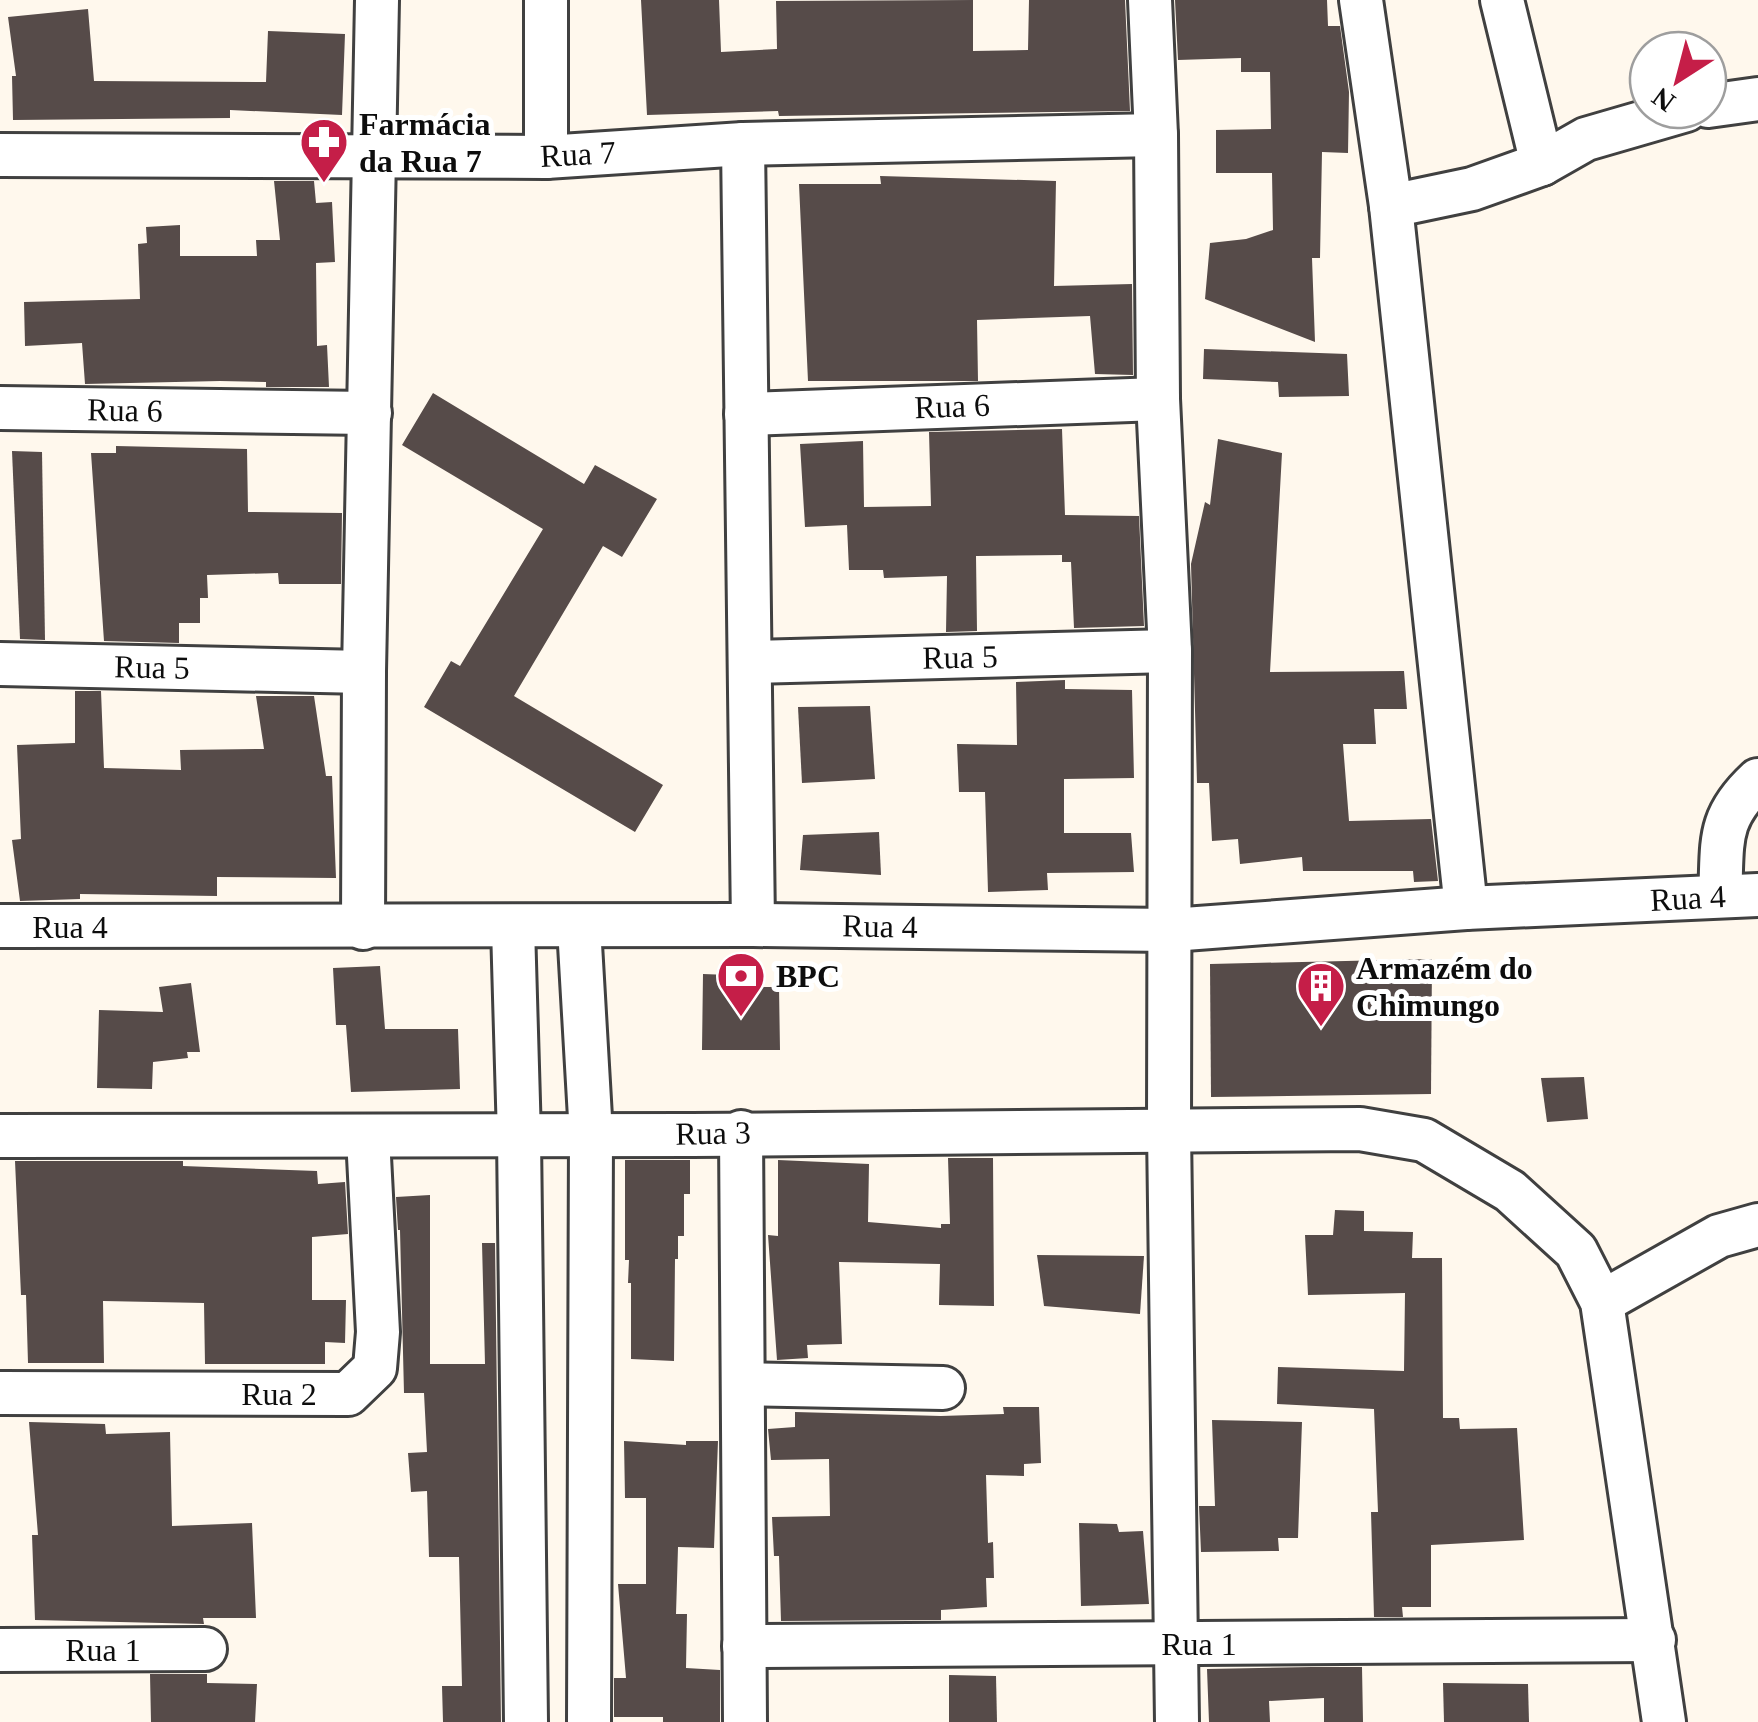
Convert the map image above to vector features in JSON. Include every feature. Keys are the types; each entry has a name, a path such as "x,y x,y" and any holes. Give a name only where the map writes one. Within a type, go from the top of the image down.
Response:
{"street":[{"path":"363,928 376,0"},
{"path":"546,0 546,157"},
{"path":"1150,0 1156,135 1158,398 1170,652 1169,1132 1178,1722"},
{"path":"1360,0 1391,206 1466,908"},
{"path":"1502,0 1542,164"},
{"path":"1728,103 1758,99"},
{"path":"1391,206 1472,189 1542,164 1586,139 1628,127"},
{"name":"Rua 7","path":"0,155 546,157 743,144 1156,135"},
{"path":"743,144 753,925"},
{"name":"Rua 6","path":"746,414 1158,398"},
{"name":"Rua 6","path":"0,408 370,413"},
{"name":"Rua 5","path":"750,662 1170,652"},
{"name":"Rua 5","path":"0,664 364,672"},
{"path":"1739,896 1724,824 1737,799 1758,780"},
{"name":"Rua 4","path":"0,926 753,925 1172,930 1466,908 1739,896"},
{"path":"513,927 526,1722"},
{"path":"579,927 591,1135 590,1722"},
{"name":"Rua 3","path":"0,1136 519,1138 742,1132 1360,1129 1424,1140 1510,1191 1576,1251 1602,1302"},
{"path":"742,1132 745,1722"},
{"name":"Rua 2","path":"0,1393 348,1394 374,1368 378,1332 368,1137"},
{"path":"1664,1722 1602,1302 1718,1236 1758,1226"},
{"path":"743,1384 943,1388"},
{"name":"Rua 1","path":"744,1646 1654,1640"},
{"name":"Rua 1","path":"0,1650 205,1650"}],"building":[{"path":"641,0 719,0 721,52 777,49 776,1 973,0 973,51 1028,50 1029,0 1125,0 1130,111 647,115"},
{"path":"1175,0 1327,0 1328,26 1340,26 1349,92 1348,153 1322,152 1320,258 1312,258 1315,342 1205,299 1210,243 1246,239 1273,230 1272,173 1216,173 1216,130 1271,129 1270,72 1241,72 1241,58 1178,60"},
{"path":"88,9 94,81 266,82 268,31 345,34 342,115 230,110 230,118 13,120 12,76 16,76 8,17"},
{"path":"880,176 1056,181 1054,286 1132,284 1133,375 1095,374 1090,316 977,320 978,381 808,381 799,184 881,184"},
{"path":"274,181 314,181 316,203 332,202 335,262 316,263 317,346 327,345 329,387 266,387 266,382 220,381 85,384 82,343 25,346 24,302 140,299 138,244 147,243 146,227 180,225 180,256 257,256 256,240 280,240"},
{"path":"1204,349 1347,354 1349,396 1279,397 1278,382 1203,379"},
{"path":"433,393 584,484 595,465 657,499 622,557 603,546 514,696 663,785 635,832 424,707 451,661 460,666 543,529 402,445"},
{"path":"1062,429 1065,515 1139,516 1144,626 1074,628 1071,562 1062,562 1062,555 976,556 977,631 946,632 947,576 884,578 883,570 849,570 847,525 805,527 800,444 863,441 864,507 931,506 929,432"},
{"path":"1218,439 1282,453 1270,672 1404,671 1407,709 1374,709 1376,744 1343,744 1349,821 1431,819 1438,881 1414,882 1413,871 1303,871 1302,857 1240,864 1238,839 1212,841 1209,783 1197,783 1191,564 1205,502 1210,505"},
{"path":"116,446 247,449 248,512 342,513 341,584 279,584 278,573 207,575 208,598 200,598 200,623 179,623 179,643 104,641 91,453 116,453"},
{"path":"12,451 42,452 45,640 20,639"},
{"path":"1065,680 1065,689 1132,690 1134,778 1064,779 1064,833 1131,833 1134,872 1047,873 1048,890 988,892 985,792 959,792 957,744 1017,745 1016,682"},
{"path":"75,691 101,691 104,768 181,770 180,750 264,749 256,696 314,696 326,776 332,776 336,878 217,877 217,896 80,894 80,899 20,901 12,840 21,839 17,745 75,743"},
{"path":"870,706 875,779 802,783 798,707"},
{"path":"879,832 881,875 800,870 803,835"},
{"name":"Armazém do Chimungo","path":"1432,959 1431,1094 1211,1097 1210,964"},
{"path":"380,966 385,1029 458,1029 460,1089 351,1092 346,1025 336,1025 333,968"},
{"name":"BPC","path":"703,974 729,975 730,987 779,987 780,1050 702,1050"},
{"path":"191,983 200,1052 187,1052 188,1058 153,1062 152,1089 97,1088 99,1010 163,1012 159,987"},
{"path":"1584,1077 1588,1119 1547,1122 1541,1078"},
{"path":"948,1158 993,1158 994,1306 939,1305 940,1264 839,1262 842,1344 807,1345 808,1358 777,1360 768,1235 778,1236 778,1160 869,1164 868,1222 941,1228 941,1224 950,1224"},
{"path":"625,1160 690,1160 690,1194 684,1194 684,1236 678,1236 675,1259 674,1361 631,1359 631,1283 629,1260 625,1260"},
{"path":"15,1161 183,1161 183,1166 317,1171 318,1184 345,1182 348,1234 312,1237 312,1300 346,1300 345,1343 325,1342 325,1364 205,1364 204,1303 103,1301 104,1363 28,1363"},
{"path":"430,1195 430,1364 485,1364 482,1243 495,1243 501,1722 443,1722 442,1686 462,1686 459,1557 429,1557 427,1491 411,1492 408,1453 427,1452 424,1393 404,1393 396,1197"},
{"path":"1335,1210 1364,1211 1364,1231 1413,1232 1412,1258 1442,1258 1443,1418 1459,1418 1460,1429 1517,1428 1524,1540 1431,1545 1431,1607 1402,1607 1403,1617 1374,1617 1371,1512 1378,1512 1374,1409 1277,1404 1278,1367 1404,1371 1405,1293 1308,1295 1305,1235 1333,1235"},
{"path":"1037,1255 1144,1256 1140,1314 1044,1306"},
{"path":"1003,1407 1039,1407 1041,1463 1024,1464 1024,1476 986,1475 988,1543 993,1542 994,1578 986,1578 987,1607 941,1610 941,1620 781,1621 779,1556 774,1556 772,1517 830,1516 829,1459 771,1460 768,1429 795,1427 795,1412 941,1416 1004,1414"},
{"path":"1212,1420 1302,1422 1298,1538 1278,1538 1279,1551 1201,1552 1199,1506 1215,1506"},
{"path":"29,1422 105,1424 106,1434 170,1432 172,1526 252,1523 256,1618 203,1618 204,1624 35,1620 32,1535 38,1535"},
{"path":"624,1441 686,1445 686,1441 718,1441 714,1548 678,1547 676,1614 687,1614 686,1668 720,1670 720,1722 614,1717 614,1678 626,1678 618,1584 646,1584 646,1498 625,1498"},
{"path":"1079,1523 1117,1524 1119,1532 1143,1531 1149,1604 1081,1606"},
{"path":"1362,1667 1363,1722 1324,1722 1324,1698 1269,1701 1270,1722 1209,1722 1207,1669"},
{"path":"150,1674 207,1674 207,1683 257,1684 255,1722 151,1722"},
{"path":"949,1675 996,1676 997,1722 949,1722"},
{"path":"1443,1683 1528,1684 1529,1722 1444,1722"}],"place":[{"name":"Farmácia da Rua 7","path":"324,184"},
{"name":"BPC","path":"741,1018"},
{"name":"Armazém do Chimungo","path":"1321,1028"}]}
